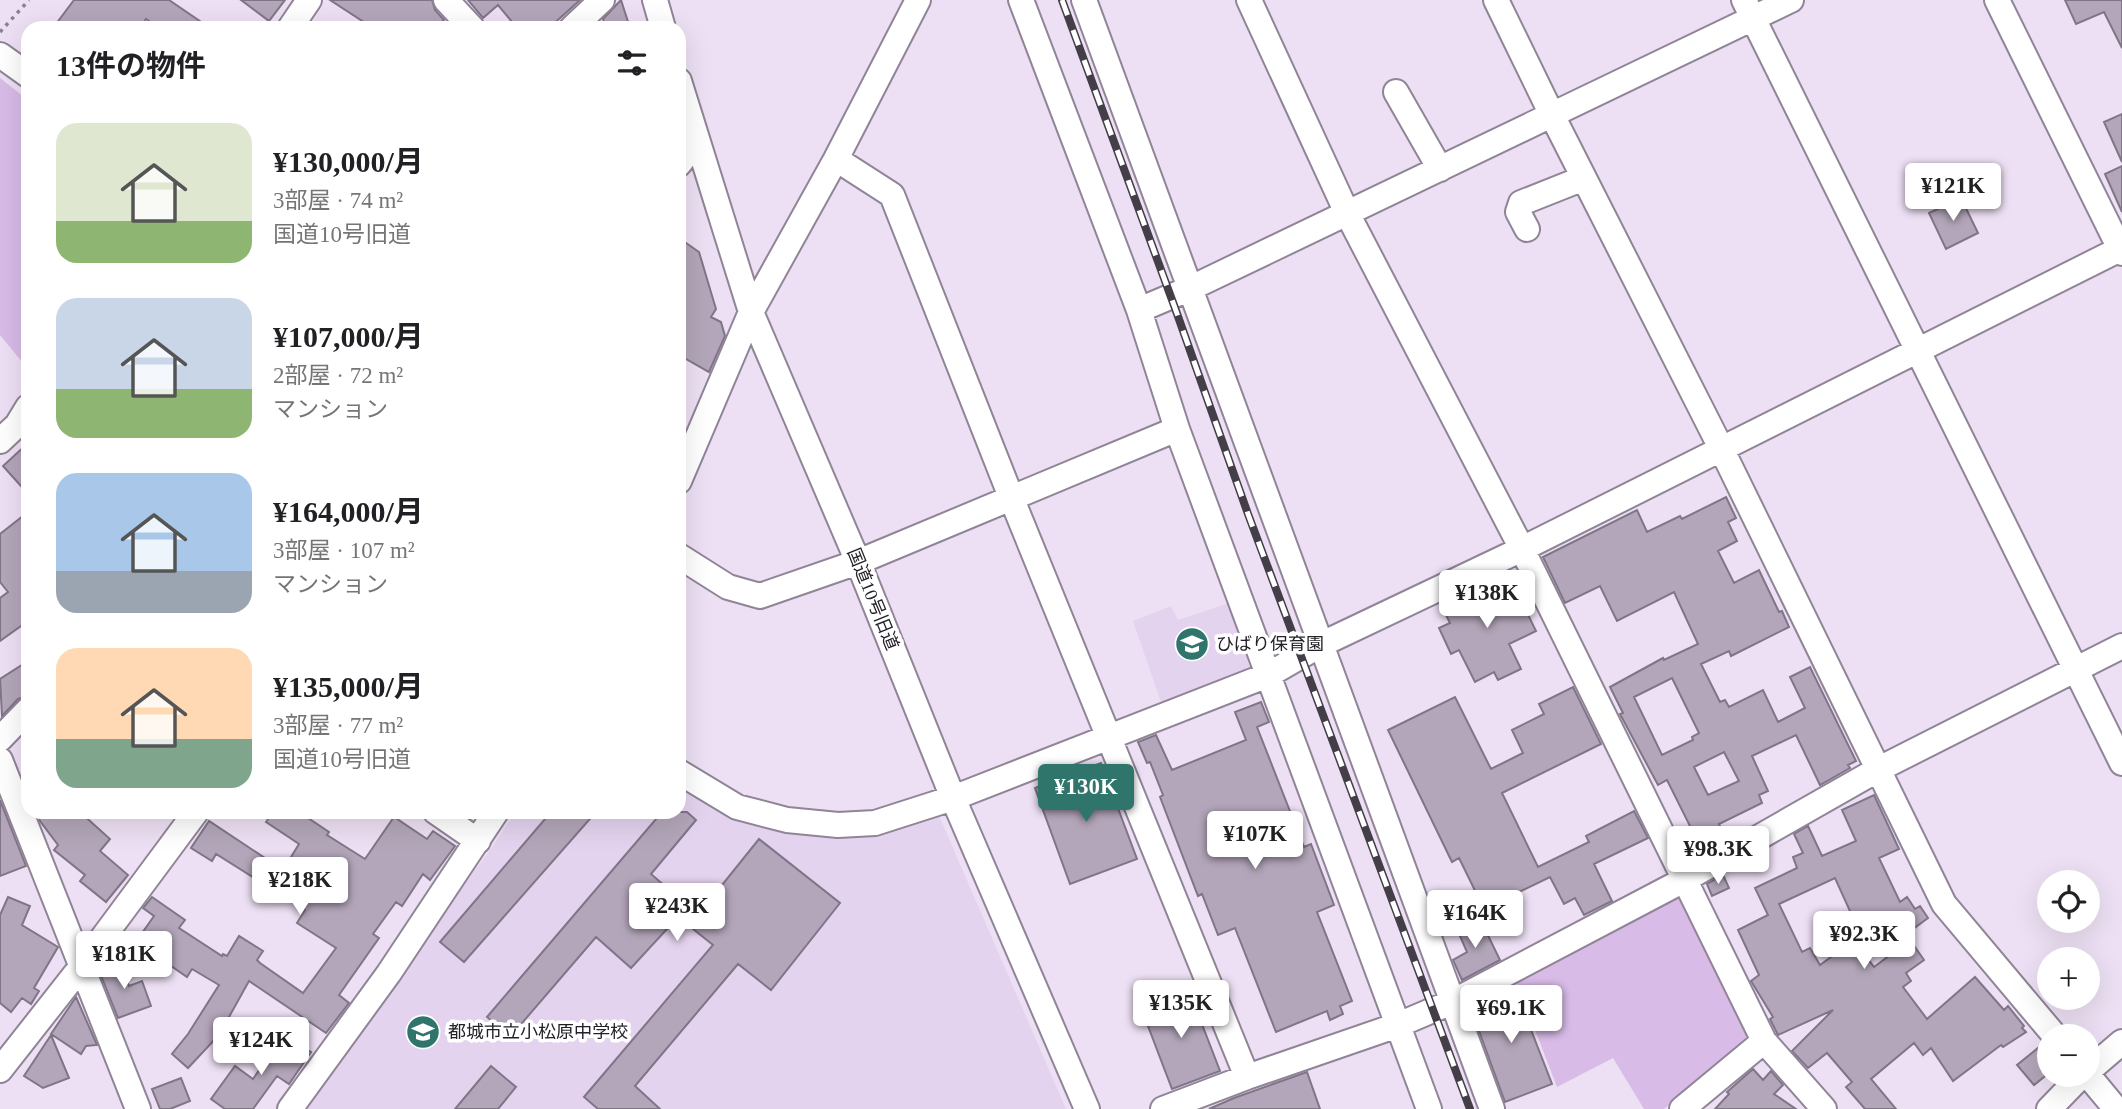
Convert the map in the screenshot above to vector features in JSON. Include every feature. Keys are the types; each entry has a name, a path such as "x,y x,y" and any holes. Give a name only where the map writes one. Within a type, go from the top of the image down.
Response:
{"street":[{"path":"295,21 309,0"},
{"path":"446,0 466,21"},
{"path":"580,21 602,0"},
{"path":"655,0 661,21"},
{"path":"686,465 751,312 836,159 918,0"},
{"path":"1021,0 1139,310 1177,429 1429,1109"},
{"path":"1084,0 1492,1109"},
{"path":"1249,0 1347,213 1522,549 1764,1041 1824,1109"},
{"path":"1496,0 1721,448 1944,904 2045,1024"},
{"path":"1139,310 1191,288 1552,115 1748,9 1791,0"},
{"path":"686,776 737,807 787,820 838,825 875,823 953,797 1268,675 1320,645 1522,549 2121,250 1997,0"},
{"path":"1748,9 2122,763"},
{"path":"0,55 21,70"},
{"path":"1396,92 1440,169"},
{"name":"国道10号旧道","path":"686,105 751,312 858,562 953,797 1087,1109"},
{"path":"686,154 696,140"},
{"path":"836,159 892,195 1011,498 1247,1077"},
{"path":"1527,229 1518,212 1521,204 1584,178"},
{"path":"0,442 21,418"},
{"path":"686,560 729,587 760,596 858,562 1177,429"},
{"path":"1163,1109 1398,1025 1454,1001 1684,880 1877,770 2122,646"},
{"path":"0,739 21,717"},
{"path":"0,760 21,814"},
{"path":"23,819 138,1109"},
{"path":"0,1070 81,967 191,819"},
{"path":"446,819 478,841"},
{"path":"290,1109 389,973 492,819"},
{"path":"1682,1109 1764,1041"},
{"path":"2100,1061 2122,1042"},
{"path":"2049,1109 2072,1087"},
{"path":"2098,1087 2116,1109"}],"path":[{"path":"0,32 29,0"}],"shaded area":[{"path":"0,78 21,94 21,361 0,335"},
{"name":"ひばり保育園","path":"1229,603 1250,668 1245,677 1163,708 1133,621 1171,606 1178,620"},
{"path":"686,787 765,827 839,839 881,832 937,811 1066,1109 304,1109 412,955 510,819 686,819"},
{"path":"1668,894 1682,898 1750,1036 1664,1109 1644,1109 1613,1058 1557,1087 1515,978"}],"building":[{"path":"74,0 169,0 200,21 146,19 58,21"},
{"path":"241,0 285,0 269,21"},
{"path":"330,0 432,0 435,10 444,20 443,21 362,21"},
{"path":"468,0 580,0 557,21 511,21 498,5 483,18"},
{"path":"621,0 628,21 603,19"},
{"path":"2065,0 2122,0 2122,48 2104,12 2076,24"},
{"path":"2122,114 2122,162 2104,122"},
{"path":"2122,166 2122,212 2105,174"},
{"path":"1961,198 1978,233 1946,249 1929,213"},
{"path":"686,243 699,252 716,309 711,317 721,322 725,336 709,372 686,359"},
{"path":"21,449 21,486 3,466"},
{"path":"1726,497 1736,518 1728,522 1737,541 1718,551 1734,583 1759,570 1789,627 1731,656 1729,651 1701,664 1720,702 1725,700 1729,707 1763,690 1778,722 1805,708 1790,677 1810,667 1856,761 1848,765 1850,768 1820,785 1796,735 1752,756 1768,791 1759,795 1762,803 1719,824 1726,839 1694,857 1684,837 1693,832 1667,780 1658,785 1620,714 1623,713 1610,687 1663,658 1664,660 1698,644 1674,592 1617,621 1600,586 1565,603 1543,557 1637,510 1647,532 1680,516 1682,519","holes":["1672,678 1699,733 1692,737 1693,740 1662,755 1634,697","1724,752 1739,781 1708,795 1694,767"]},
{"path":"21,518 21,626 0,641 0,598 8,592 0,582 0,534"},
{"path":"1512,582 1536,631 1509,644 1521,669 1498,680 1494,672 1475,682 1459,650 1451,654 1439,628 1450,623 1441,605 1483,584 1487,594"},
{"path":"21,666 21,698 2,716 0,679"},
{"path":"1573,687 1601,744 1502,793 1538,867 1589,842 1586,836 1634,811 1648,838 1594,864 1612,901 1584,915 1575,898 1564,904 1550,877 1484,909 1459,858 1452,862 1388,730 1455,697 1491,769 1523,753 1512,730 1544,714 1539,704"},
{"path":"1261,702 1269,722 1257,727 1304,847 1311,844 1334,905 1317,912 1352,1001 1340,1006 1343,1014 1330,1020 1327,1011 1276,1032 1235,928 1218,935 1202,894 1198,896 1160,797 1163,795 1150,762 1147,763 1138,742 1156,735 1172,770 1246,740 1235,712"},
{"path":"1101,763 1137,859 1070,884 1035,788"},
{"path":"1874,795 1899,849 1879,858 1900,902 1907,897 1915,909 1920,906 1928,918 1898,940 1884,921 1859,931 1835,878 1779,904 1802,952 1810,948 1820,965 1854,940 1874,967 1910,940 1924,960 1906,973 1911,981 1903,987 1927,1019 1975,977 2004,1010 2008,1006 2026,1032 2003,1047 2001,1045 1953,1081 1931,1048 1923,1055 1914,1043 1871,1079 1896,1109 1865,1109 1846,1087 1852,1082 1827,1053 1808,1068 1792,1051 1833,1010 1778,1035 1770,1019 1773,1017 1751,981 1759,975 1738,930 1768,915 1755,888 1797,868 1793,857 1803,853 1794,834 1808,826 1822,856 1856,841 1842,810"},
{"path":"0,800 26,866 0,876"},
{"path":"687,812 696,820 651,874 698,915 759,839 840,903 771,990 738,964 635,1086 660,1109 598,1109 584,1097 713,945 678,917 631,968 596,937 510,1037 487,1017 656,819 686,819"},
{"path":"39,819 88,819 110,839 100,851 128,875 106,902 80,881 85,875 54,850 58,845"},
{"path":"268,819 310,819 329,832 327,835 365,859 393,819 397,819 427,839 433,831 455,846 430,880 423,874 402,906 396,902 373,934 379,938 339,995 349,1003 326,1033 249,981 219,1035 188,1068 172,1054 219,985 192,969 187,977 164,961 168,955 140,936 154,916 143,908 152,897 185,920 179,928 222,956 227,956 239,936 263,951 257,960 303,993 336,948 297,923 305,910 216,854 212,861 191,848 209,821 283,870 299,844 266,822"},
{"path":"545,819 590,819 464,962 440,942"},
{"path":"1723,875 1729,888 1712,896 1707,884"},
{"path":"8,897 30,906 22,925 58,947 34,988 39,991 31,1004 22,998 11,1012 0,1003 0,915"},
{"path":"1480,919 1500,960 1462,980 1453,960 1467,952 1457,929"},
{"path":"114,962 117,969 121,967 129,986 142,981 151,1006 118,1018 98,968"},
{"path":"1514,986 1552,1084 1505,1102 1471,1009"},
{"path":"1188,988 1220,1071 1172,1089 1143,1013 1168,1004 1171,995"},
{"path":"76,997 97,1045 86,1046 81,1054 51,1034"},
{"path":"51,1035 69,1078 43,1088 24,1076"},
{"path":"283,1035 311,1052 289,1084 277,1076 253,1109 225,1109 211,1099 235,1066 253,1079"},
{"path":"2037,1049 2037,1083 2034,1085 2017,1065"},
{"path":"491,1066 516,1087 498,1109 455,1109"},
{"path":"1753,1069 1763,1080 1771,1071 1783,1085 1774,1094 1796,1109 1715,1109 1729,1094 1727,1092"},
{"path":"1307,1072 1320,1109 1209,1109 1234,1098"},
{"path":"181,1078 190,1101 170,1109 160,1109 152,1089"}],"railway":[{"path":"1062,0 1248,514 1470,1109"}],"place":[{"name":"ひばり保育園","path":"1192,644"},
{"name":"都城市立小松原中学校","path":"423,1032"}]}
